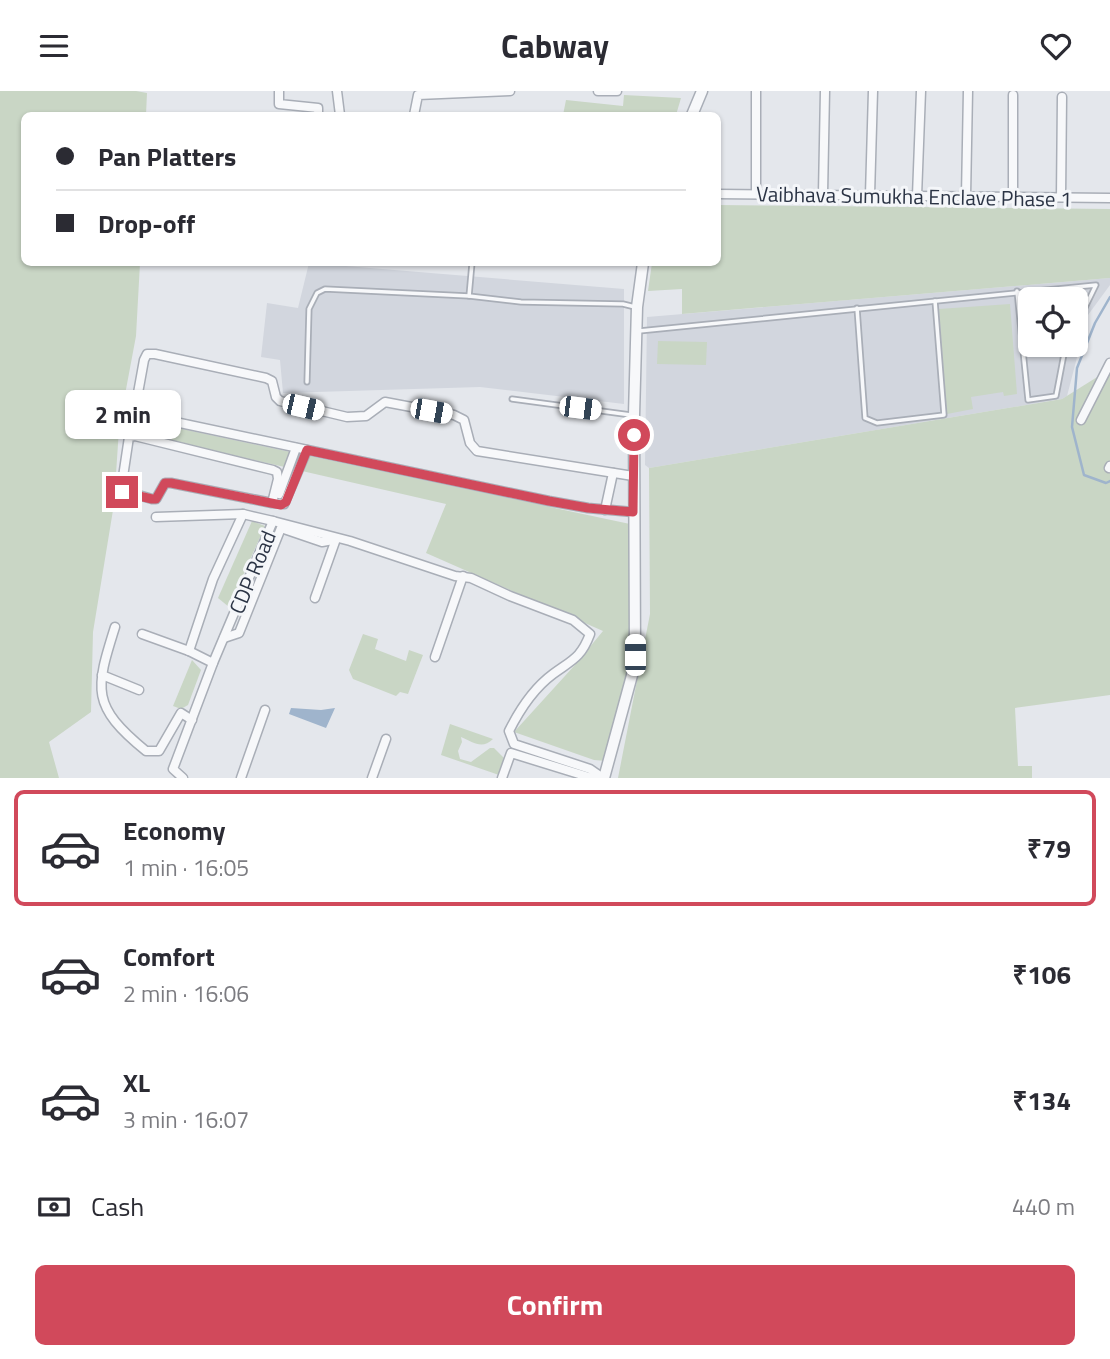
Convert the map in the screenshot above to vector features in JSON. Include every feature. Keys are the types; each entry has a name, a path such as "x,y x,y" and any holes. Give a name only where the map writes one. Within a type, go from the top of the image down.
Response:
{"street":[{"path":"279,91 279,104 318,108 318,112"},
{"path":"337,91 340,112"},
{"path":"415,112 418,95 510,91"},
{"path":"598,91 617,91"},
{"path":"693,112 702,91"},
{"path":"756,91 756,194"},
{"path":"823,194 825,91"},
{"path":"870,195 873,91"},
{"path":"918,196 921,91"},
{"path":"966,196 968,91"},
{"path":"1013,95 1013,197"},
{"path":"1060,197 1062,97"},
{"name":"Vaibhava Sumukha Enclave Phase 1","path":"721,194 1110,198"},
{"path":"604,778 634,668 634,415 636,331 643,266"},
{"path":"633,512 549,501 147,416 136,404 147,354 155,354 266,378 272,381 276,397 280,401 347,417 366,416 385,403 454,415 464,420 470,443 477,451 634,476"},
{"path":"1081,420 1110,363"},
{"path":"274,503 278,479 277,472 273,470 135,436 129,437 120,486 122,492 152,499 156,499 165,483 171,483 274,503 286,502 307,450"},
{"path":"274,503 296,448"},
{"path":"606,510 613,473"},
{"path":"156,517 243,514 274,521"},
{"path":"189,651 213,579 243,514"},
{"name":"CDP Road","path":"183,778 173,769 213,663 274,521 350,541 455,576 463,576 573,620 590,634 575,660 552,674 535,692 518,713 509,731 514,744 590,769 604,778"},
{"path":"224,638 239,633 281,528 322,542 336,539"},
{"path":"315,598 336,539"},
{"path":"435,657 463,576"},
{"path":"115,627 102,675 101,690 106,711 146,751 159,751 181,713 192,720"},
{"path":"142,634 213,663"},
{"path":"102,675 139,690"},
{"path":"241,778 265,710"},
{"path":"372,778 386,739"},
{"path":"502,778 511,753 592,778"}],"lane":[{"path":"469,296 472,266"},
{"path":"1070,287 1096,285 1088,301"},
{"path":"307,382 309,309 317,293 325,289 638,307"},
{"path":"636,331 1017,291 1018,301"},
{"path":"857,307 865,418 877,423 944,415 935,301"},
{"path":"1024,357 1028,400 1056,396 1063,357"},
{"path":"512,399 634,415"}],"shaded area":[{"path":"308,266 345,266 624,289 624,404 480,387 283,393 280,360 261,357 267,303 298,308"},
{"path":"1110,278 1110,285 1088,315 1088,287 1018,287 1018,357 1077,357 1067,396 1062,399 649,468 645,465 647,317"}],"green space":[{"path":"0,91 147,93 146,112 21,112 21,266 140,266 136,336 121,416 630,524 636,638 606,761 594,760 514,732 603,631 426,553 446,504 119,429 114,504 93,632 91,712 49,742 59,778 0,778"},
{"path":"624,95 681,98 677,112 564,112 566,100 623,106"},
{"path":"721,205 1110,209 1110,278 682,314 682,289 648,291 652,266 721,266"},
{"path":"1010,304 1017,394 1004,396 1003,392 971,397 973,409 947,414 939,309"},
{"path":"658,341 707,342 706,365 657,364"},
{"path":"1110,369 1110,695 1015,708 1018,766 1032,766 1032,778 618,778 650,614 649,468 1062,399"},
{"path":"252,521 265,526 229,607 218,598"},
{"path":"363,634 378,639 375,649 406,661 409,650 423,655 408,694 400,692 396,696 353,679 349,670"},
{"path":"192,660 201,670 188,705 181,709 173,706"},
{"path":"450,724 493,739 481,745 461,737 458,751 460,759 471,762 494,748 504,758 499,775 441,755"}],"water":[{"path":"291,708 335,708 326,728 289,714"}],"waterway":[{"path":"1110,297 1095,323 1077,368 1072,427 1084,475 1106,483 1110,481"}],"route":[{"path":"122,492 156,499 161,487 165,483 171,483 281,505 286,502 307,450 549,501 633,512 634,435"}]}
